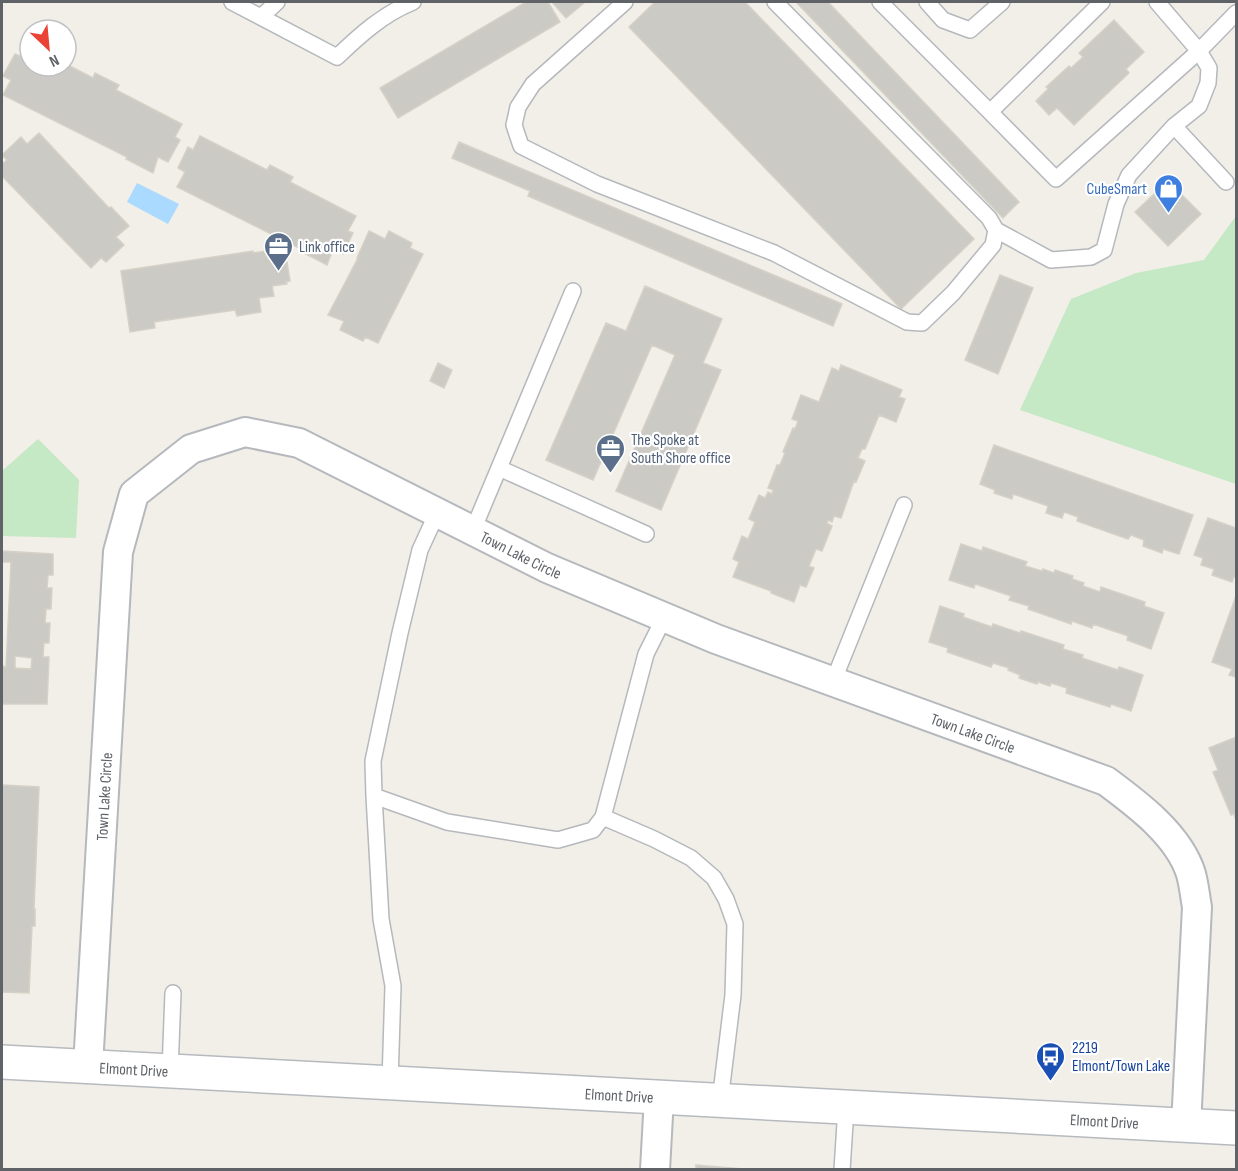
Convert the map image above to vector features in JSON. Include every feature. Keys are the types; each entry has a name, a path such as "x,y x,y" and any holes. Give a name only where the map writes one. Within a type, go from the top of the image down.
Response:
{"street":[{"name":"Town Lake Circle","path":"88,1066 118,552 134,494 191,449 245,432 299,443 547,568 716,639 1106,781 1142,807 1172,839 1190,872 1197,907 1186,1126"},
{"name":"Elmont Drive","path":"2,1062 1236,1128"},
{"path":"655,1170 658,1097"}],"lane":[{"path":"232,2 337,57 383,17 413,2"},
{"path":"261,17 277,2"},
{"path":"625,2 533,84 518,107 514,125 521,146 597,184 774,253 907,322 922,323 937,310 993,245 996,230"},
{"path":"775,2 989,218 996,230 1051,260 1091,257 1104,250 1116,204 1129,175 1174,126 1199,106 1208,84 1209,68 1199,51 1157,2"},
{"path":"880,2 1056,179 1199,51 1236,13"},
{"path":"927,2 943,20 970,30 1002,2"},
{"path":"990,112 1102,2"},
{"path":"1174,126 1226,182"},
{"path":"473,530 573,291"},
{"path":"499,468 646,534"},
{"path":"833,682 904,505"},
{"path":"390,1082 393,986 381,919 373,761 399,633 420,550 437,513"},
{"path":"374,796 447,822 558,840 593,830 603,817 646,654 664,618"},
{"path":"603,817 691,858 714,878 726,899 735,924 735,936 733,995 720,1101"},
{"path":"170,1071 173,993"},
{"path":"842,1170 846,1108"}],"green space":[{"path":"1236,216 1236,484 1020,410 1071,299 1136,273 1204,260"},
{"path":"38,439 79,480 76,538 2,536 2,471"}],"water":[{"path":"137,183 179,204 168,224 127,202"}],"building":[{"path":"526,2 548,2 560,22 398,118 380,88"},
{"path":"552,2 585,2 566,18"},
{"path":"655,2 745,2 974,239 901,309 629,27"},
{"path":"796,2 828,2 1019,202 1003,218"},
{"path":"1114,20 1144,52 1126,69 1129,73 1074,125 1057,108 1049,115 1036,101 1048,89 1046,87 1069,66 1071,68 1083,57 1079,53"},
{"path":"15,54 18,55 18,78 78,78 78,70 93,78 95,73 119,85 116,90 182,124 175,137 180,140 168,162 158,157 153,173 126,159 127,157 3,95 11,80 3,76"},
{"path":"39,133 109,208 111,207 129,226 116,237 124,245 106,262 101,258 91,268 2,176 2,164 7,160 2,155 21,137 27,144"},
{"path":"200,136 267,170 270,165 293,177 290,182 356,216 348,231 353,233 343,254 333,249 327,265 300,251 301,249 177,187 185,172 178,168 188,147 193,150"},
{"path":"459,142 842,304 833,326 528,196 530,191 452,158"},
{"name":"CubeSmart","path":"1168,181 1201,214 1168,246 1135,212"},
{"path":"369,231 385,239 389,231 412,243 410,248 423,254 378,343 365,337 363,341 340,330 344,321 328,315 358,258"},
{"path":"253,251 253,253 267,251 268,259 282,257 283,262 287,262 290,281 286,282 287,284 272,286 274,296 259,298 261,312 237,316 235,310 154,322 155,328 130,332 121,271"},
{"path":"1000,275 1033,288 998,374 965,360"},
{"path":"645,286 722,319 703,363 721,370 661,510 616,491 675,355 652,345 593,480 546,460 606,323 626,331"},
{"path":"438,363 452,370 444,388 430,381"},
{"path":"841,365 902,390 899,397 905,399 896,422 879,415 865,449 862,449 858,458 865,461 856,482 854,481 841,518 834,516 832,522 828,520 827,523 832,526 822,551 816,549 809,566 814,568 806,587 800,585 794,602 733,577 739,562 733,559 742,536 748,539 755,522 749,519 759,495 765,498 768,492 772,494 773,490 768,488 798,421 792,419 801,395 819,402 832,368 839,371"},
{"path":"994,445 1193,515 1179,554 1163,549 1162,553 1143,546 1144,540 1131,535 1128,539 1077,521 1078,517 1064,512 1062,518 1046,513 1048,506 1013,494 1012,499 994,493 995,490 980,484"},
{"path":"1208,518 1236,528 1236,577 1234,576 1232,582 1212,575 1214,569 1201,565 1203,558 1194,555"},
{"path":"961,544 982,551 983,547 1027,562 1025,566 1042,571 1043,569 1054,573 1055,570 1073,576 1072,579 1084,583 1083,586 1100,592 1101,587 1145,602 1144,606 1164,613 1151,649 1127,640 1128,636 1093,624 1092,628 1072,621 1071,624 1028,609 1029,606 1009,600 1011,596 975,584 974,588 949,580"},
{"path":"2,551 53,554 53,575 48,575 47,588 52,588 51,609 46,609 45,623 50,623 49,643 44,643 43,657 49,657 47,704 2,704 2,666 6,667 11,562 2,562","holes":["15,656 32,658 31,669 15,668"]},
{"path":"1236,596 1236,677 1229,675 1232,669 1212,662"},
{"path":"940,606 992,627 993,624 1020,633 1021,631 1064,645 1063,649 1083,655 1082,658 1118,670 1119,667 1143,675 1131,711 1066,693 1067,688 1051,683 1050,686 1038,682 1037,684 1019,678 1020,675 1008,670 1009,668 993,663 991,667 947,652 948,648 929,642"},
{"path":"1236,737 1236,820 1234,814 1231,815 1213,772 1218,770 1209,748"},
{"path":"2,785 39,787 35,926 32,926 29,993 2,992"},
{"path":"696,1165 755,1170 696,1170"}],"place":[{"name":"CubeSmart","path":"1168,214"},
{"name":"Link office","path":"278,272"},
{"name":"The Spoke at South Shore office","path":"610,474"},
{"name":"2219 Elmont/Town Lake","path":"1051,1082"}]}
